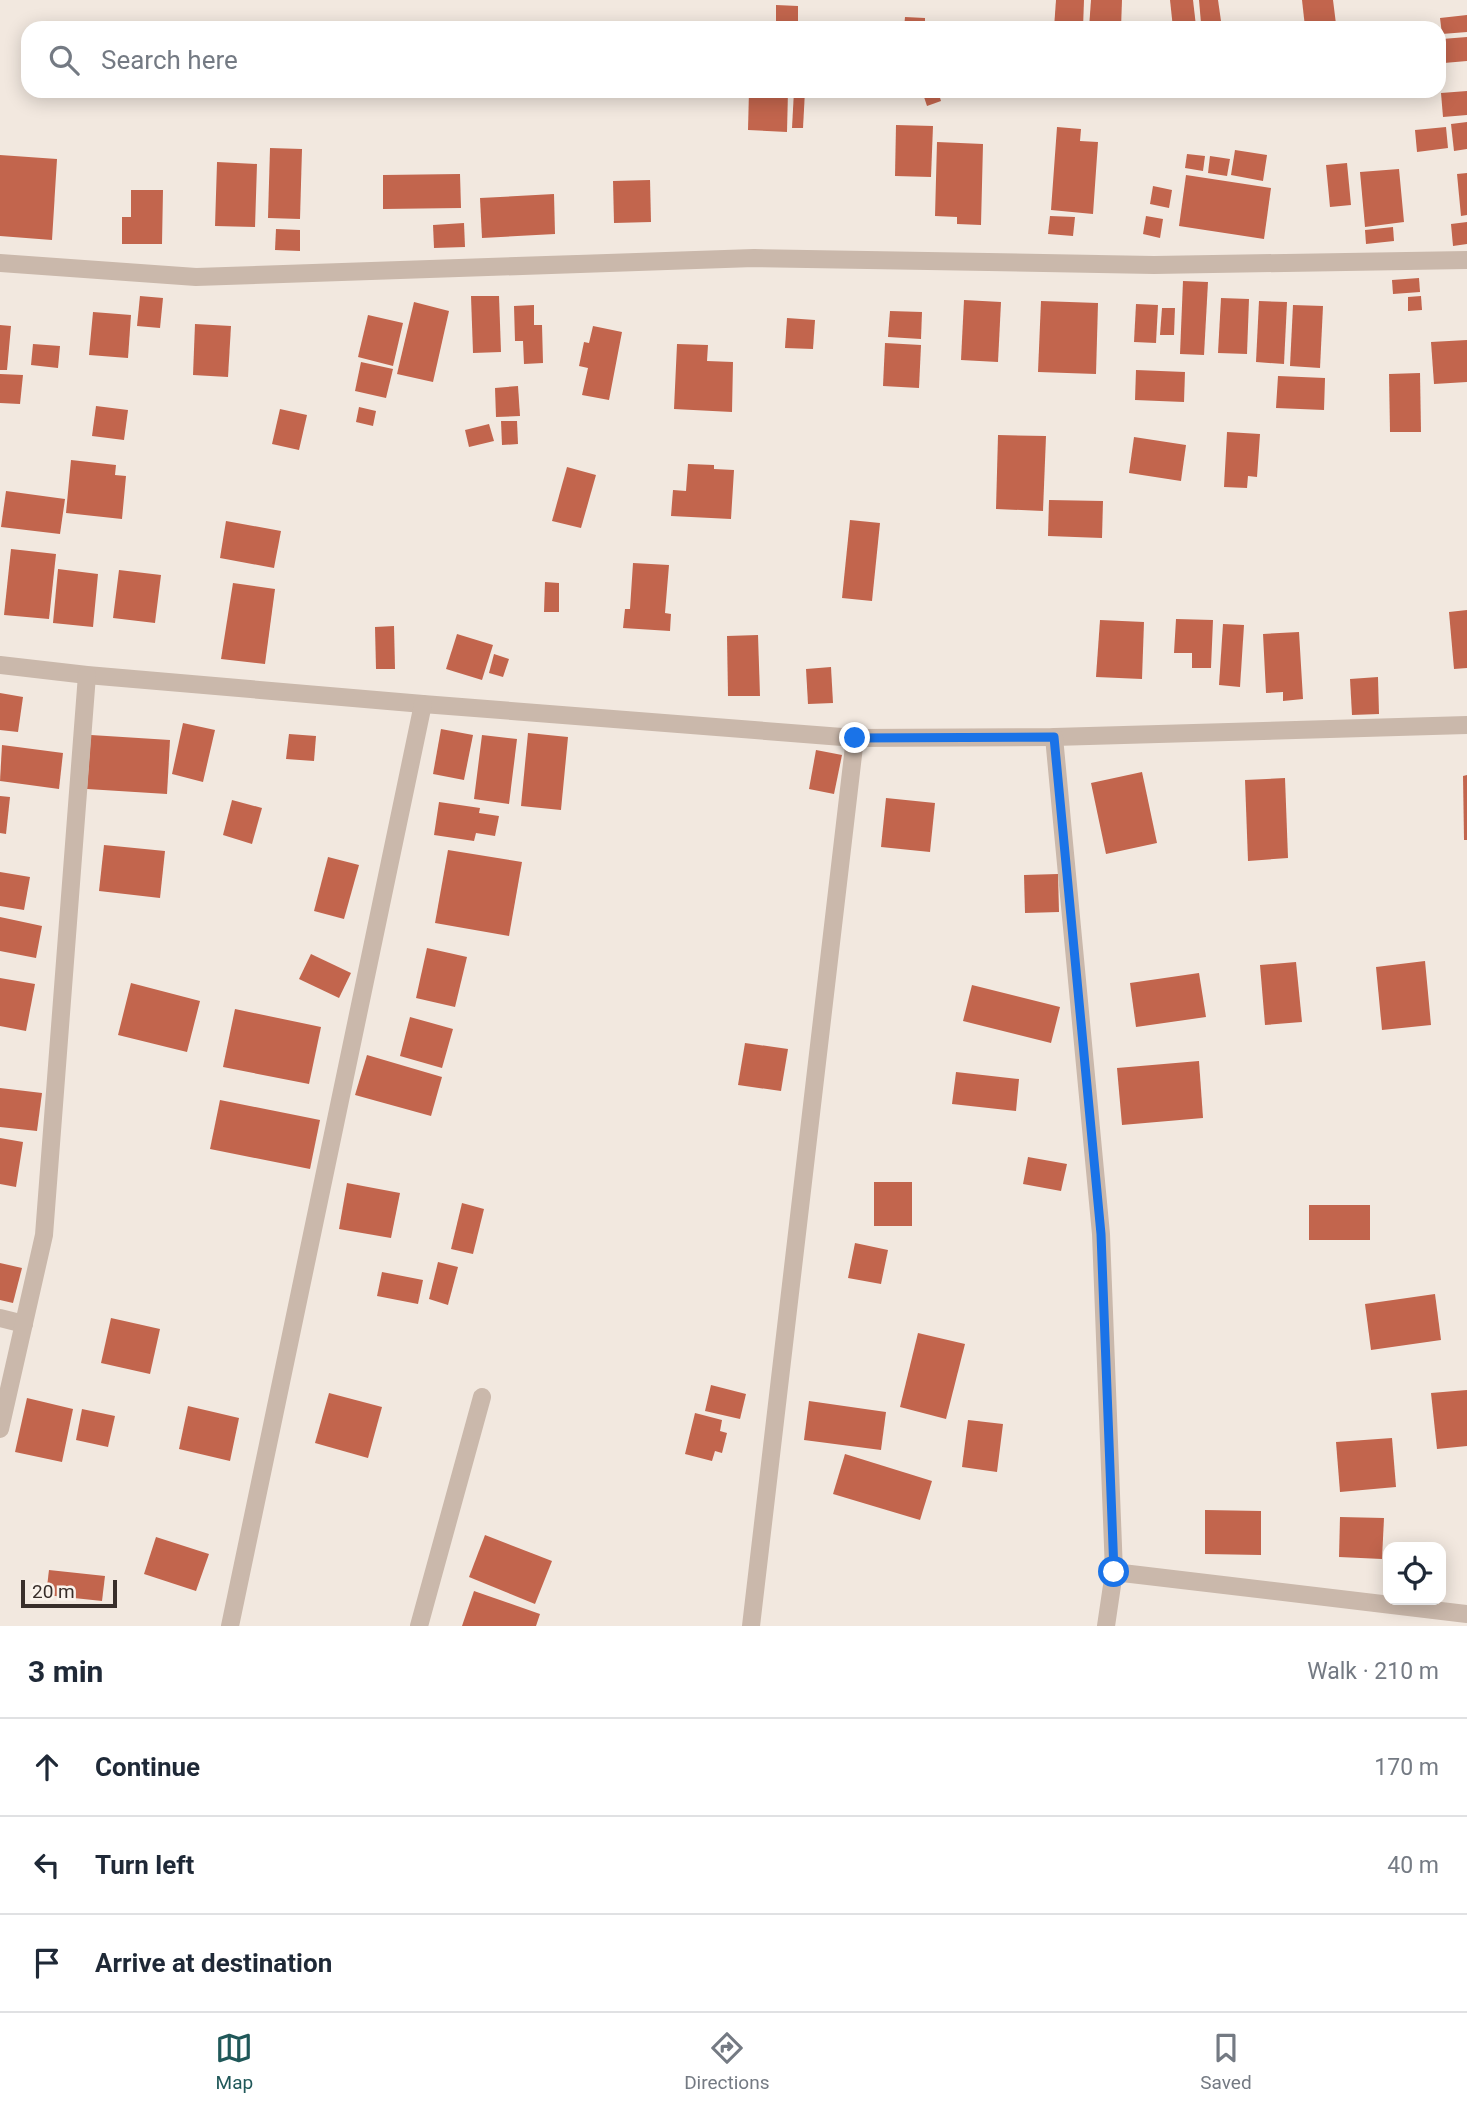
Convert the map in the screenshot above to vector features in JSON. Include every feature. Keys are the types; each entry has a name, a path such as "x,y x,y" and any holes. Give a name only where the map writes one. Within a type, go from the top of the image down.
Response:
{"street":[{"path":"0,263 196,277 754,258 1154,265 1467,260"},
{"path":"0,665 423,704 855,738 1054,737 1467,725"},
{"path":"0,1429 44,1235 87,675"},
{"path":"230,1626 423,704"},
{"path":"1054,737 1101,1234 1114,1572 1106,1626"},
{"path":"751,1626 855,738"},
{"path":"0,1318 24,1324"},
{"path":"419,1626 482,1397"},
{"path":"1114,1572 1467,1614"}],"building":[{"path":"1056,0 1084,0 1083,21 1054,21"},
{"path":"1091,0 1122,0 1121,21 1090,21"},
{"path":"1170,0 1193,0 1195,21 1172,21"},
{"path":"1199,0 1218,0 1221,21 1201,21"},
{"path":"1302,0 1333,0 1336,21 1304,21"},
{"path":"776,5 798,6 798,21 776,21"},
{"path":"1467,15 1467,32 1446,34 1446,21 1440,21 1440,18"},
{"path":"905,17 925,18 925,21 905,21"},
{"path":"1467,37 1467,61 1446,63 1446,39"},
{"path":"1467,91 1467,115 1443,117 1441,98 1446,98 1446,93"},
{"path":"749,98 788,98 787,132 748,130"},
{"path":"794,98 805,98 803,128 792,128"},
{"path":"924,98 940,98 941,101 927,106"},
{"path":"1467,122 1467,149 1454,151 1451,124"},
{"path":"896,125 933,126 931,177 895,176"},
{"path":"1057,127 1081,129 1080,141 1098,142 1093,214 1051,210"},
{"path":"1446,127 1448,148 1417,152 1415,130"},
{"path":"937,142 983,144 981,225 957,224 957,217 935,216"},
{"path":"270,148 302,149 300,219 268,218"},
{"path":"1235,150 1267,155 1263,181 1231,175"},
{"path":"1187,154 1205,156 1203,171 1185,168"},
{"path":"0,155 57,159 52,240 0,236"},
{"path":"1210,156 1230,159 1227,176 1208,173"},
{"path":"217,162 257,164 255,227 215,226"},
{"path":"1347,163 1351,205 1330,207 1326,165"},
{"path":"1399,169 1404,222 1365,227 1360,172"},
{"path":"1467,173 1467,215 1461,216 1457,174"},
{"path":"460,174 461,208 383,209 383,175"},
{"path":"1186,175 1271,188 1264,239 1179,226"},
{"path":"650,180 651,222 614,223 613,181"},
{"path":"1153,186 1172,190 1169,208 1150,204"},
{"path":"131,190 163,190 162,244 122,244 122,217 131,217"},
{"path":"554,194 555,234 482,238 480,198"},
{"path":"1050,216 1075,217 1073,236 1048,234"},
{"path":"1146,216 1163,219 1160,238 1143,234"},
{"path":"1467,222 1467,244 1453,246 1451,224"},
{"path":"464,223 465,247 434,248 433,225"},
{"path":"1393,227 1394,241 1366,244 1365,230"},
{"path":"276,229 300,230 300,251 275,250"},
{"path":"1419,278 1420,292 1393,294 1392,280"},
{"path":"1183,281 1208,282 1204,355 1180,354"},
{"path":"140,296 163,298 160,328 137,326"},
{"path":"471,296 499,296 501,352 473,353"},
{"path":"1421,296 1422,310 1408,311 1408,297"},
{"path":"1221,298 1249,299 1247,354 1218,353"},
{"path":"964,300 1001,302 998,362 961,360"},
{"path":"1041,301 1098,303 1096,374 1038,372"},
{"path":"1259,301 1287,302 1284,364 1256,362"},
{"path":"414,302 449,311 433,382 397,374"},
{"path":"1136,304 1158,305 1156,343 1134,342"},
{"path":"534,305 534,325 542,325 543,363 524,364 523,341 515,341 514,306"},
{"path":"1293,305 1323,306 1320,368 1290,366"},
{"path":"1162,308 1175,308 1174,335 1160,335"},
{"path":"890,311 922,312 921,339 888,337"},
{"path":"93,312 131,315 128,358 89,355"},
{"path":"368,315 403,323 393,366 358,357"},
{"path":"787,318 815,320 813,349 785,348"},
{"path":"195,324 231,326 228,377 193,375"},
{"path":"0,325 11,326 7,370 0,370"},
{"path":"593,326 622,332 609,400 582,395 588,368 579,366 584,342 589,343"},
{"path":"1467,340 1467,382 1434,384 1431,342"},
{"path":"885,343 921,345 919,388 883,386"},
{"path":"33,344 60,346 58,368 31,365"},
{"path":"677,344 708,345 707,361 733,362 732,412 674,409"},
{"path":"361,362 393,369 386,398 355,391"},
{"path":"1136,370 1185,372 1184,402 1135,400"},
{"path":"1420,373 1421,432 1390,432 1389,374"},
{"path":"0,374 23,375 20,404 0,403"},
{"path":"1278,376 1325,378 1324,410 1276,408"},
{"path":"518,386 520,416 496,417 495,388"},
{"path":"96,406 128,410 124,440 92,436"},
{"path":"359,407 376,411 373,426 356,422"},
{"path":"280,409 307,415 299,450 272,444"},
{"path":"501,421 517,421 518,444 502,445"},
{"path":"489,424 494,441 469,447 465,430"},
{"path":"1227,432 1260,434 1257,477 1248,476 1247,488 1224,487"},
{"path":"998,435 1046,436 1043,511 996,509"},
{"path":"1134,437 1186,445 1181,481 1129,473"},
{"path":"71,460 116,465 115,475 126,476 122,519 66,513"},
{"path":"688,464 714,465 714,469 734,470 731,519 671,516 673,490 686,491"},
{"path":"567,467 596,475 581,528 552,521"},
{"path":"6,491 65,499 60,534 1,527"},
{"path":"1049,500 1103,501 1102,538 1048,536"},
{"path":"850,520 880,523 872,601 842,598"},
{"path":"226,521 281,531 274,568 220,558"},
{"path":"11,549 56,554 49,619 4,615"},
{"path":"633,563 669,565 665,613 671,614 670,631 623,628 625,609 630,609"},
{"path":"58,569 98,574 93,627 53,623"},
{"path":"119,570 161,575 155,623 113,618"},
{"path":"545,582 559,583 559,612 544,612"},
{"path":"233,583 275,589 265,664 221,659"},
{"path":"1467,610 1467,668 1454,669 1449,612"},
{"path":"1176,619 1213,620 1211,668 1192,668 1192,653 1174,653"},
{"path":"1100,620 1144,622 1142,679 1096,677"},
{"path":"1223,624 1244,625 1240,687 1219,685"},
{"path":"394,626 395,669 376,669 375,627"},
{"path":"1299,632 1303,699 1283,701 1283,692 1266,693 1263,634"},
{"path":"457,634 493,645 482,680 446,669"},
{"path":"758,635 760,696 728,696 727,636"},
{"path":"494,654 509,659 503,677 489,673"},
{"path":"831,667 833,703 808,704 806,669"},
{"path":"1378,677 1379,714 1352,715 1350,679"},
{"path":"0,693 23,697 18,732 0,730"},
{"path":"183,723 215,730 203,782 172,774"},
{"path":"441,729 473,735 464,780 433,774"},
{"path":"528,733 568,737 561,810 521,806"},
{"path":"289,734 316,736 314,761 286,759"},
{"path":"91,735 170,740 167,794 87,789"},
{"path":"482,735 517,739 509,804 474,799"},
{"path":"2,745 63,753 59,789 0,781"},
{"path":"816,750 842,755 834,794 809,789"},
{"path":"1142,772 1157,843 1106,854 1091,783"},
{"path":"1467,775 1467,840 1464,840 1463,776"},
{"path":"1285,778 1288,858 1248,861 1245,780"},
{"path":"0,796 10,797 6,834 0,833"},
{"path":"886,798 935,803 930,852 881,847"},
{"path":"232,800 262,808 252,844 223,835"},
{"path":"439,802 480,808 479,813 499,816 495,836 476,833 474,841 434,835"},
{"path":"104,845 165,851 160,898 99,891"},
{"path":"448,850 522,862 509,936 435,923"},
{"path":"328,857 359,865 344,919 314,911"},
{"path":"0,872 30,877 24,910 0,906"},
{"path":"1058,874 1059,912 1025,913 1024,875"},
{"path":"0,917 42,926 36,958 0,951"},
{"path":"427,948 467,957 455,1007 416,998"},
{"path":"311,954 351,973 339,998 299,979"},
{"path":"1425,961 1431,1025 1382,1030 1376,967"},
{"path":"1296,962 1302,1022 1265,1025 1260,965"},
{"path":"1199,973 1206,1017 1136,1027 1130,983"},
{"path":"0,978 35,984 26,1031 0,1026"},
{"path":"131,983 200,1001 187,1052 118,1035"},
{"path":"972,985 1060,1007 1051,1043 963,1021"},
{"path":"235,1009 321,1027 309,1084 223,1067"},
{"path":"410,1017 453,1029 442,1068 400,1056"},
{"path":"745,1043 788,1049 781,1091 738,1085"},
{"path":"367,1055 442,1077 431,1116 355,1095"},
{"path":"1199,1061 1203,1118 1122,1125 1117,1068"},
{"path":"956,1072 1019,1079 1016,1111 952,1104"},
{"path":"0,1088 42,1093 37,1131 0,1127"},
{"path":"220,1100 320,1120 310,1169 210,1149"},
{"path":"0,1138 23,1142 16,1187 0,1184"},
{"path":"1028,1157 1067,1164 1061,1191 1023,1184"},
{"path":"874,1182 912,1182 912,1226 874,1226"},
{"path":"347,1183 400,1193 391,1238 339,1229"},
{"path":"462,1203 484,1209 473,1254 451,1249"},
{"path":"1309,1205 1370,1205 1370,1240 1309,1240"},
{"path":"855,1243 888,1250 881,1284 848,1278"},
{"path":"438,1262 458,1267 448,1305 429,1299"},
{"path":"0,1263 22,1268 13,1303 0,1300"},
{"path":"382,1272 423,1280 418,1304 377,1296"},
{"path":"1435,1294 1441,1340 1371,1350 1365,1304"},
{"path":"111,1318 160,1329 150,1374 101,1363"},
{"path":"918,1333 965,1344 946,1419 900,1407"},
{"path":"711,1385 746,1394 740,1419 705,1411"},
{"path":"1467,1390 1467,1446 1437,1449 1431,1393"},
{"path":"329,1393 382,1407 368,1458 315,1443"},
{"path":"27,1398 73,1409 62,1462 15,1452"},
{"path":"809,1401 886,1412 881,1450 804,1440"},
{"path":"188,1406 239,1418 230,1461 179,1449"},
{"path":"82,1409 115,1416 108,1447 76,1440"},
{"path":"695,1413 722,1420 720,1431 727,1433 722,1453 715,1451 712,1461 685,1454"},
{"path":"968,1420 1003,1424 997,1472 962,1467"},
{"path":"1392,1438 1396,1487 1340,1492 1336,1442"},
{"path":"845,1454 932,1481 920,1520 833,1494"},
{"path":"1205,1510 1261,1511 1261,1555 1205,1554"},
{"path":"1340,1517 1384,1518 1382,1559 1339,1557"},
{"path":"485,1535 552,1561 535,1604 469,1577"},
{"path":"156,1537 209,1554 196,1591 144,1574"},
{"path":"49,1570 105,1576 102,1601 46,1595"},
{"path":"474,1591 540,1614 536,1626 462,1626"}],"route":[{"path":"855,738 1054,737 1101,1234 1114,1572"}]}
